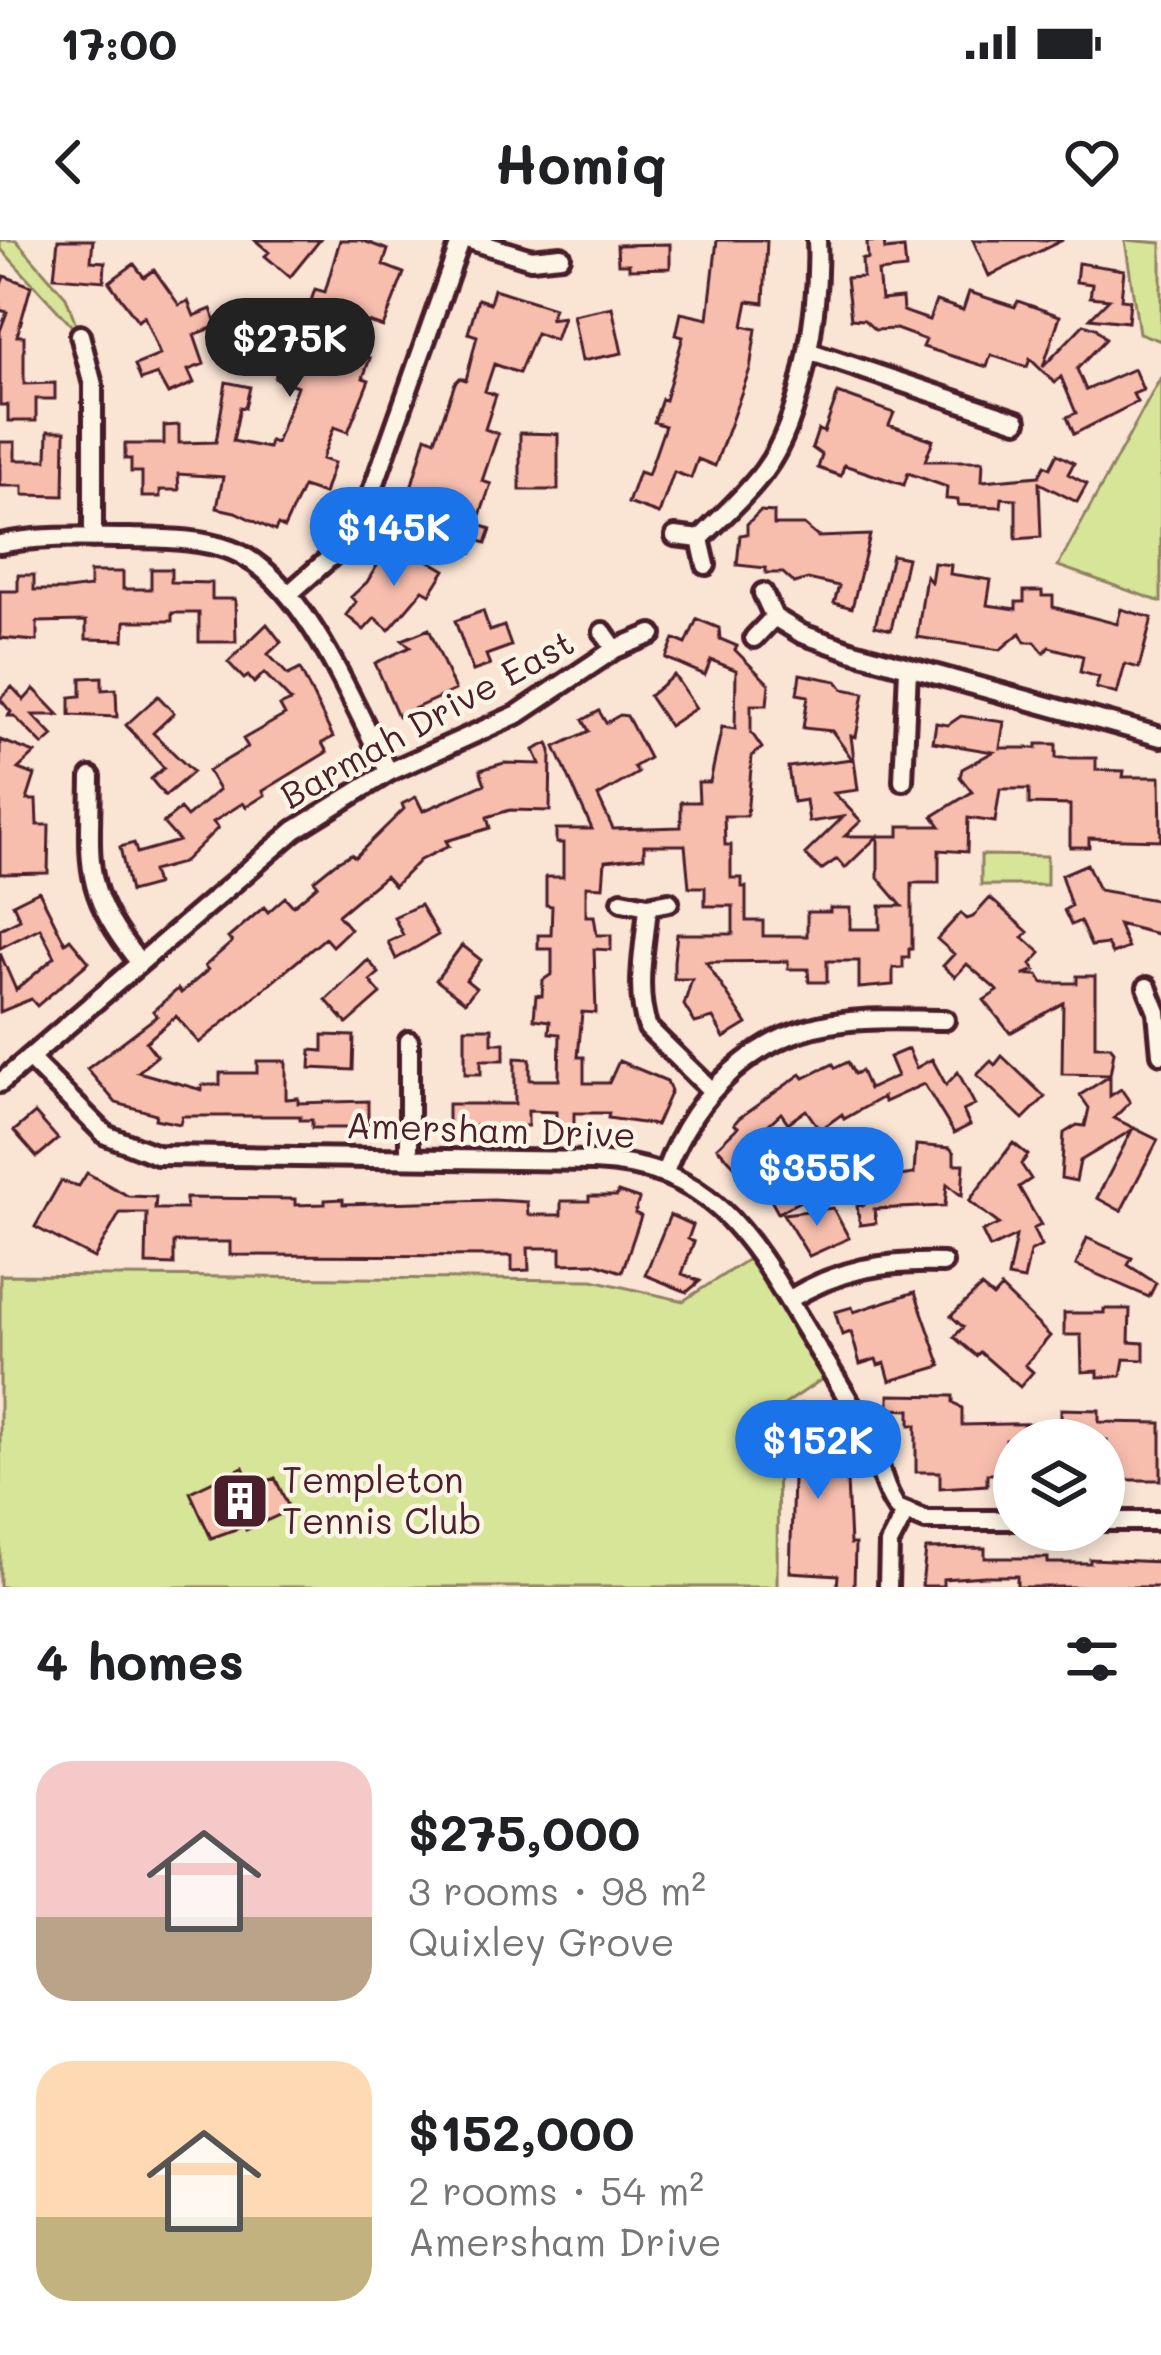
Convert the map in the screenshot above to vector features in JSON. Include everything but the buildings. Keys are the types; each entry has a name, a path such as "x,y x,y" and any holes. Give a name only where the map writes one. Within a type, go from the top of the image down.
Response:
{"street":[{"path":"290,593 341,548 364,514 465,240 531,259 561,256"},
{"path":"700,539 765,470 799,389 814,319 817,240"},
{"path":"80,335 93,385 93,538"},
{"path":"808,351 1017,421"},
{"path":"675,536 700,539"},
{"path":"0,544 93,538 212,544 258,565 290,593 389,772"},
{"path":"700,539 706,565"},
{"path":"763,593 774,617 823,642 1161,737"},
{"path":"754,638 774,617"},
{"name":"Barmah Drive East","path":"603,632 615,650"},
{"name":"Barmah Drive East","path":"0,1083 277,842 389,772 508,719 615,650 652,634"},
{"path":"903,781 908,669"},
{"path":"92,777 90,858 95,889 111,926 139,962"},
{"path":"622,901 648,906 669,902"},
{"path":"648,906 640,988 644,1018 648,1028 710,1089"},
{"path":"1147,986 1161,1054"},
{"path":"665,1172 683,1130 710,1089 748,1058 804,1030 854,1021 945,1020"},
{"path":"409,1041 409,1158"},
{"name":"Amersham Drive","path":"29,1058 106,1135 157,1155 612,1161 665,1172 694,1187 736,1221 788,1300 866,1430 889,1495 905,1513"},
{"path":"788,1300 851,1270 889,1263 943,1263"},
{"path":"889,1587 890,1544 905,1513 926,1520 993,1520"},
{"path":"1125,1521 1161,1521"}],"green space":[{"path":"0,240 16,240 66,297 80,335 0,248"},
{"path":"1125,240 1161,243 1161,341 1139,333"},
{"path":"1161,377 1161,602 1058,566"},
{"path":"981,855 1047,856 1047,885 981,885"},
{"path":"759,1252 831,1373 778,1409 777,1587 0,1587 0,1275 593,1280 683,1301"}],"place":[{"name":"Templeton Tennis Club","path":"240,1501"}]}
